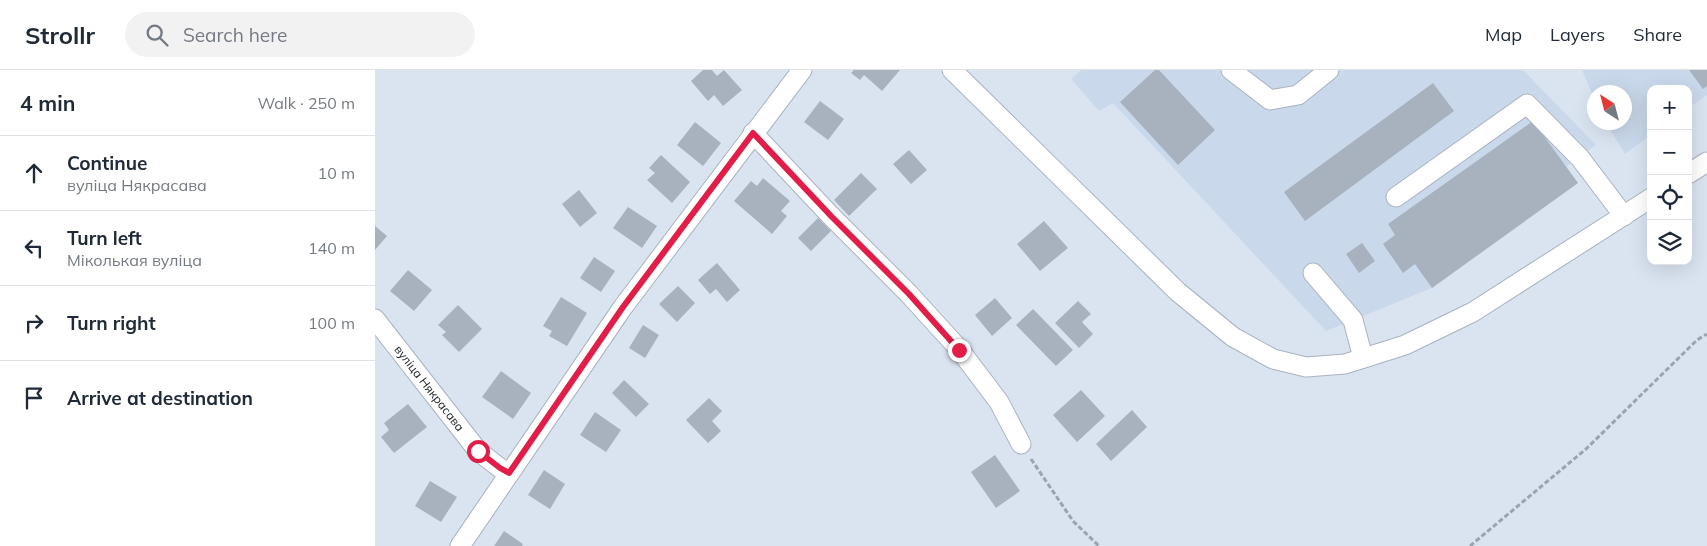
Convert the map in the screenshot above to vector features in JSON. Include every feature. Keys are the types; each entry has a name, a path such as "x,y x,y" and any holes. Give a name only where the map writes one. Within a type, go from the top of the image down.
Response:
{"street":[{"path":"460,546 623,307 802,70"},
{"path":"952,70 1178,292 1233,337 1273,359 1306,367 1345,364 1405,345 1473,312 1647,201"},
{"path":"1231,70 1270,100 1298,95 1329,70"},
{"path":"1396,197 1527,104 1580,158 1624,216"},
{"path":"753,133 831,216 909,294 959,350 999,402 1021,444"},
{"path":"1692,171 1707,162"},
{"path":"1313,272 1353,320 1363,358"},
{"name":"вуліца Някрасава","path":"375,320 478,451 509,473"}],"path":[{"path":"1470,546 1586,449 1697,340 1707,334"},
{"path":"1021,444 1073,521 1099,546"}],"shaded area":[{"path":"1081,70 1523,70 1596,145 1566,167 1578,183 1432,288 1326,331 1113,103 1099,111 1071,79"},
{"path":"1582,70 1707,70 1707,95 1692,105 1692,85 1647,85 1647,138 1625,154 1610,130 1632,130 1632,85 1588,85"}],"building":[{"path":"703,70 712,70 717,76 724,70 742,90 723,106 714,95 708,101 691,81"},
{"path":"854,70 900,70 882,91 864,75 860,80 851,73"},
{"path":"1155,70 1159,70 1215,130 1178,165 1120,102"},
{"path":"1689,70 1707,70 1707,86 1703,89"},
{"path":"1433,83 1454,111 1305,221 1284,192"},
{"path":"820,101 844,119 828,140 804,122"},
{"path":"1533,121 1578,183 1432,288 1415,264 1403,273 1383,244 1395,235 1388,224"},
{"path":"695,122 721,143 703,166 677,145"},
{"path":"909,150 927,170 911,184 893,164"},
{"path":"661,155 690,182 672,203 647,180 655,173 649,168"},
{"path":"861,173 877,189 849,216 834,200"},
{"path":"763,178 790,201 781,211 787,216 772,234 734,201 751,181 757,186"},
{"path":"579,190 597,213 580,227 562,204"},
{"path":"628,207 657,226 642,248 613,228"},
{"path":"818,218 831,231 811,251 798,238"},
{"path":"1044,221 1068,248 1040,271 1017,244"},
{"path":"375,226 387,236 375,250"},
{"path":"1362,243 1375,261 1359,273 1346,254"},
{"path":"594,257 615,271 601,292 580,278"},
{"path":"717,263 740,290 727,302 716,289 710,294 698,280"},
{"path":"408,270 432,290 414,311 390,291"},
{"path":"678,286 695,303 677,322 659,304"},
{"path":"561,297 587,313 567,346 549,336 552,331 543,326"},
{"path":"995,298 1012,318 992,336 975,315"},
{"path":"1078,301 1091,314 1082,322 1093,334 1079,348 1055,323"},
{"path":"458,305 482,329 459,352 442,335 446,332 438,325"},
{"path":"1033,309 1073,350 1056,366 1016,325"},
{"path":"643,325 659,335 645,358 629,348"},
{"path":"501,371 531,393 513,419 482,397"},
{"path":"624,380 649,404 636,417 612,393"},
{"path":"1081,390 1105,416 1077,442 1053,415"},
{"path":"709,398 722,411 712,421 721,431 708,443 686,420"},
{"path":"408,404 427,427 394,453 381,437 389,430 384,423"},
{"path":"1132,410 1147,427 1111,461 1096,444"},
{"path":"595,412 621,430 606,452 580,435"},
{"path":"995,455 1020,491 996,508 971,472"},
{"path":"544,470 565,484 550,509 528,495"},
{"path":"430,481 457,497 441,522 415,506"},
{"path":"504,531 523,544 522,546 494,546"}],"route":[{"path":"478,451 509,473 623,307 753,133 831,216 909,294 959,350"}]}
